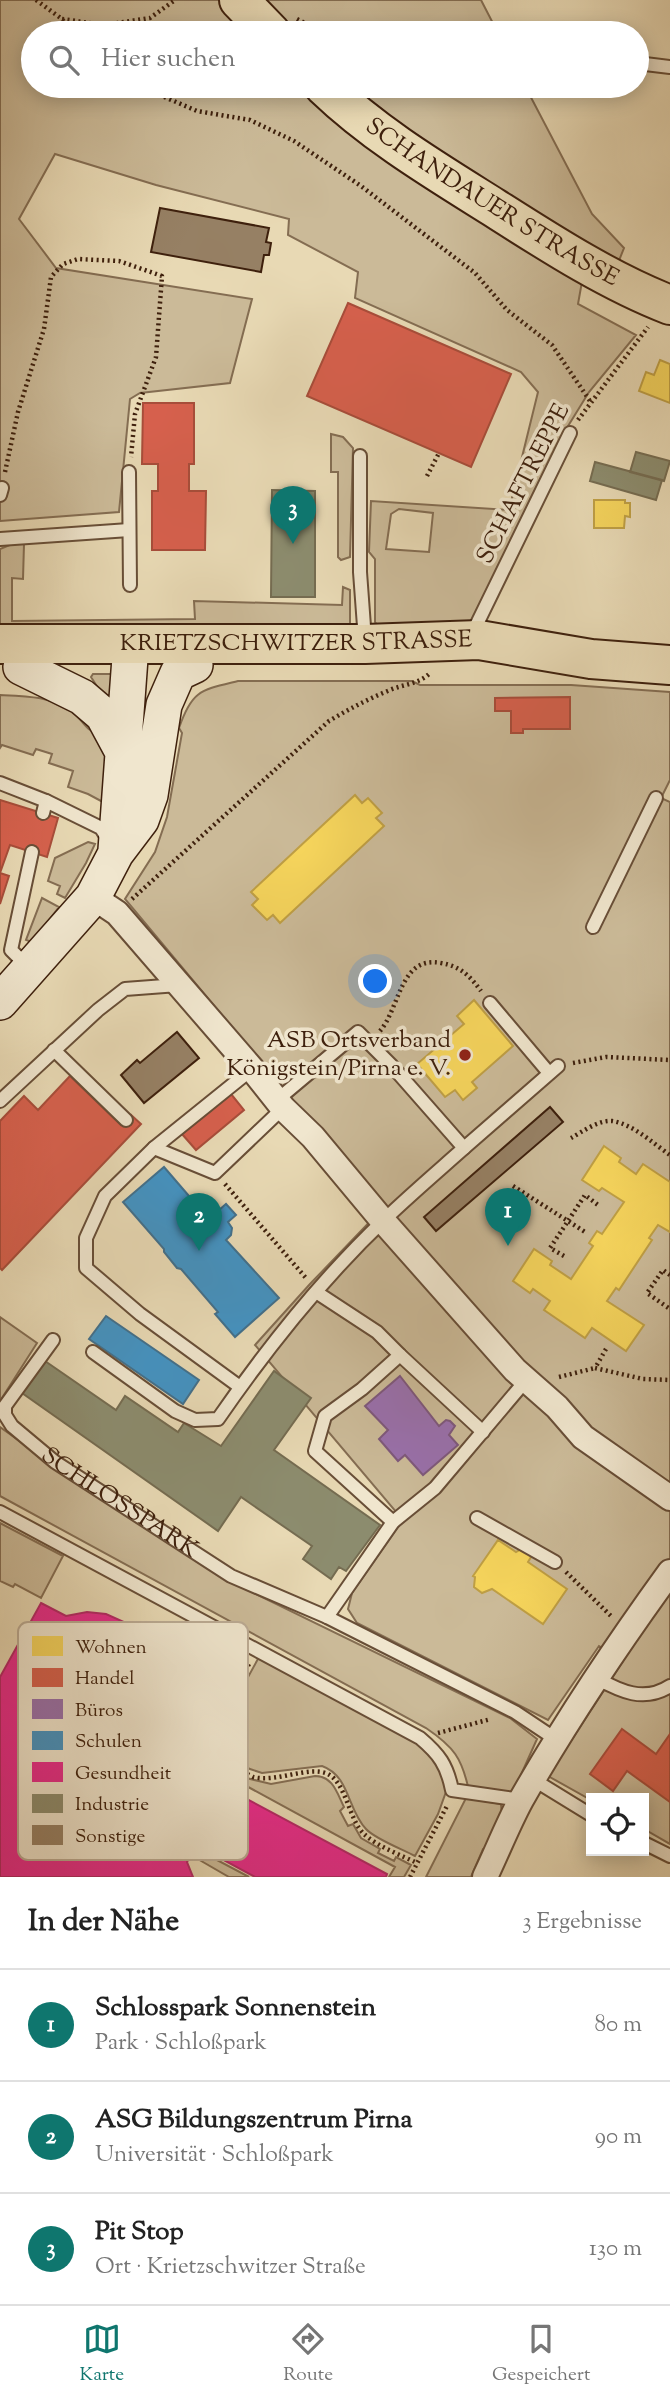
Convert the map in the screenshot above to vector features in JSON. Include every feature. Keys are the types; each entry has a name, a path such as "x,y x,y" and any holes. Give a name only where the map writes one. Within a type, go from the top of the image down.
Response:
{"main road":[{"path":"239,0 275,21"},
{"name":"SCHANDAUER STRASSE","path":"337,98 422,163 572,257 670,304"},
{"name":"KRIETZSCHWITZER STRASSE","path":"7,659 479,640 591,659 670,665"},
{"path":"0,1002 29,968 105,905 116,853 130,655"},
{"name":"KRIETZSCHWITZER STRASSE","path":"130,655 195,665 581,663 591,659"},
{"path":"7,659 82,697 103,715 124,754"},
{"path":"116,853 141,820 150,795 164,705 178,673 195,665"}],"street":[{"path":"105,905 179,985 280,1104 313,1137 383,1221 515,1370 583,1437 670,1498"},
{"path":"485,1877 528,1790 557,1740 627,1633 663,1597 670,1572"}],"lane":[{"path":"649,64 670,67"},
{"name":"SCHAFTREPPE","path":"479,640 475,628 570,433"},
{"path":"360,456 360,572 365,644"},
{"path":"129,472 130,585"},
{"path":"0,539 129,530"},
{"path":"0,783 45,807 101,828 116,853"},
{"path":"593,927 656,797"},
{"path":"29,968 10,950 32,852"},
{"path":"0,1101 97,1010 125,989 179,985"},
{"path":"93,1352 175,1411 195,1420 218,1419 240,1387 316,1292 383,1221 554,1070 490,1003"},
{"path":"154,1148 215,1173 280,1104 358,1032 464,1147"},
{"path":"54,1050 126,1120"},
{"path":"240,1387 140,1314 86,1268 86,1238 105,1196 154,1148 252,1069"},
{"path":"316,1292 377,1332 483,1432"},
{"name":"SCHLOSSPARK","path":"53,1340 5,1406 5,1415 12,1426 55,1462 231,1576 327,1617 515,1712 557,1740"},
{"path":"393,1522 314,1451 325,1416 362,1389 400,1355"},
{"path":"327,1617 393,1522 435,1488 530,1382"},
{"path":"0,1512 203,1622"},
{"path":"477,1518 555,1562"},
{"path":"248,1647 420,1738 437,1752 445,1763 452,1790 528,1790 586,1813"},
{"path":"596,1678 618,1690 637,1695 654,1694 670,1686"},
{"path":"649,1846 670,1856"}],"path":[{"path":"36,0 62,19 76,21"},
{"path":"130,21 150,18 175,0"},
{"path":"167,98 197,111 250,120 294,141 361,186 475,273 508,310 552,345 590,401"},
{"path":"1,491 18,412 44,329 51,277 63,264 78,259 119,261 162,276 156,356 135,414 129,472"},
{"name":"SCHAFTREPPE","path":"570,433 590,401 626,355"},
{"path":"427,475 439,453"},
{"path":"105,905 329,721 394,688 424,679 438,663"},
{"path":"366,1040 382,1029 411,972 424,962 439,962 457,967 470,976 490,1003"},
{"path":"554,1070 606,1057 670,1060"},
{"path":"571,1138 611,1121 632,1129 670,1155"},
{"path":"215,1173 316,1292"},
{"path":"513,1186 585,1232"},
{"path":"564,1256 550,1248 585,1195 598,1205"},
{"path":"670,1275 663,1270 647,1293 670,1309"},
{"path":"596,1368 606,1349"},
{"path":"530,1382 596,1368 643,1379 670,1380"},
{"path":"555,1562 627,1633"},
{"path":"248,1666 256,1651"},
{"path":"420,1738 515,1712"},
{"path":"248,1772 262,1779 312,1772 327,1774 337,1782 352,1815 365,1835 417,1863"},
{"path":"410,1877 446,1809 452,1790"}],"shaded area":[{"path":"0,0 219,0 237,21 21,21 21,98 314,98 330,113 583,276 578,304 636,335 589,392 565,431 469,626 379,627 375,622 375,559 369,552 371,501 509,510 538,392 521,372 355,298 358,272 288,235 289,219 156,185 55,154 19,219 56,268 252,299 230,383 140,393 130,399 119,512 0,521","holes":["399,509 433,513 429,552 386,549 391,514"]},
{"path":"259,0 481,0 492,21 280,21"},
{"path":"362,98 531,98 592,214 624,248 618,263 504,202"},
{"path":"331,434 343,437 353,448 350,557 341,560 338,557 338,472 331,472"},
{"path":"12,544 24,544 23,579 12,578 12,621 195,619 194,601 342,605 343,587 350,590 350,633 0,636 0,549"},
{"path":"93,674 117,674 117,700 107,702 91,677"},
{"path":"238,681 412,681 420,685 571,685 670,692 670,780 661,798 670,802 670,1844 649,1832 649,1793 586,1793 586,1797 548,1776 623,1661 599,1646 548,1720 357,1623 348,1609 352,1593 403,1520 255,1345 383,1208 125,899 155,852 167,817 182,733 179,728 184,715 194,699 215,687"},
{"path":"0,695 57,703 99,734 112,760 104,799 101,801 68,787 73,771 49,763 52,754 36,749 33,755 2,745 0,748"},
{"path":"88,842 95,844 86,863 65,898 57,894 60,886 48,881 55,858"},
{"path":"42,898 59,907 32,942 26,940"},
{"path":"0,1317 37,1343 0,1401"},
{"path":"0,1427 227,1580 510,1718 537,1739 511,1797 469,1791 460,1762 444,1741 426,1728 248,1631 248,1622 231,1622 0,1496"},
{"path":"0,1523 63,1556 41,1598 15,1584 13,1587 0,1581"},
{"path":"259,1657 434,1752 447,1789 438,1814 415,1856 370,1833 360,1821 338,1777 322,1766 262,1773 248,1768 248,1677"},
{"path":"315,1776 326,1779 334,1786 344,1807 340,1811 348,1826 353,1824 361,1838 380,1849 378,1853 394,1861 396,1857 411,1865 404,1877 389,1877 395,1867 248,1787 248,1778 271,1784"},
{"path":"466,1798 501,1804 502,1817 492,1847 483,1849 471,1877 426,1877"},
{"path":"199,1860 217,1860 249,1877 229,1877"}],"building: Wohnen":[{"path":"660,360 670,364 670,403 639,391 646,372 654,375"},
{"path":"594,500 625,500 625,503 630,503 630,517 625,516 624,528 594,528"},
{"path":"355,795 362,803 368,798 382,813 376,818 384,826 280,923 273,915 267,920 252,905 258,899 251,892"},
{"name":"ASB Ortsverband Königstein/Pirna e. V.","path":"474,1000 513,1046 472,1082 477,1088 463,1100 455,1090 445,1097 417,1064 464,1024 457,1016"},
{"path":"604,1146 621,1158 619,1162 636,1174 643,1164 670,1182 670,1232 658,1225 649,1238 652,1240 619,1290 616,1288 607,1301 644,1325 626,1351 592,1328 585,1338 544,1310 550,1301 533,1289 530,1293 513,1281 534,1249 552,1261 550,1265 571,1279 593,1246 589,1243 597,1231 602,1234 624,1202 602,1188 599,1191 582,1180"},
{"path":"498,1540 516,1552 523,1548 530,1552 528,1562 567,1589 543,1624 492,1589 482,1593 474,1587 473,1576"}],"building: Handel":[{"path":"348,303 511,374 471,467 307,396"},
{"path":"143,403 194,403 194,464 189,464 189,491 206,491 205,550 152,550 152,491 158,491 158,464 142,464"},
{"path":"570,697 570,729 523,729 523,733 511,733 511,711 495,711 495,698"},
{"path":"0,800 58,818 47,857 10,845 0,873"},
{"path":"0,873 9,876 0,904"},
{"path":"70,1076 121,1125 131,1115 141,1124 2,1270 0,1121 24,1096 38,1110"},
{"path":"231,1094 244,1110 196,1150 182,1134"},
{"path":"622,1729 656,1754 670,1734 670,1802 627,1771 613,1791 590,1774"}],"building: Büros":[{"path":"400,1376 439,1426 446,1420 455,1426 449,1435 458,1445 423,1475 405,1455 398,1461 379,1439 388,1430 365,1406"}],"building: Schulen":[{"path":"164,1167 201,1210 206,1206 214,1206 218,1211 226,1204 236,1215 228,1222 232,1228 231,1235 226,1240 279,1298 235,1337 215,1314 218,1312 181,1269 177,1268 123,1202"},
{"path":"106,1316 199,1380 183,1404 89,1339"}],"building: Gesundheit":[{"path":"41,1603 66,1616 87,1612 106,1614 124,1622 30,1622"},
{"path":"18,1645 18,1860 188,1860 193,1877 0,1877 0,1677"},
{"path":"248,1800 387,1874 386,1877 255,1877 224,1860 248,1860"}],"building: Industrie":[{"path":"636,452 670,461 664,481 630,472"},
{"path":"595,462 662,480 656,500 590,481"},
{"path":"272,490 315,491 315,597 271,597"},
{"path":"45,1361 116,1410 125,1396 178,1432 184,1423 221,1446 274,1371 311,1398 274,1450 380,1525 346,1571 339,1567 331,1579 303,1559 312,1546 241,1497 218,1531 22,1393"}],"building: Sonstige":[{"path":"160,208 269,228 266,242 271,243 269,255 264,255 261,272 151,252"},
{"path":"177,1032 199,1058 144,1103 121,1075 137,1060 140,1063"},
{"path":"550,1107 563,1122 436,1231 424,1217"}],"place":[{"name":"Pit Stop","path":"293,544"},
{"name":"ASB Ortsverband Königstein/Pirna e. V.","path":"465,1055"},
{"name":"Schlosspark Sonnenstein","path":"508,1246"},
{"name":"ASG Bildungszentrum Pirna","path":"199,1251"}]}
